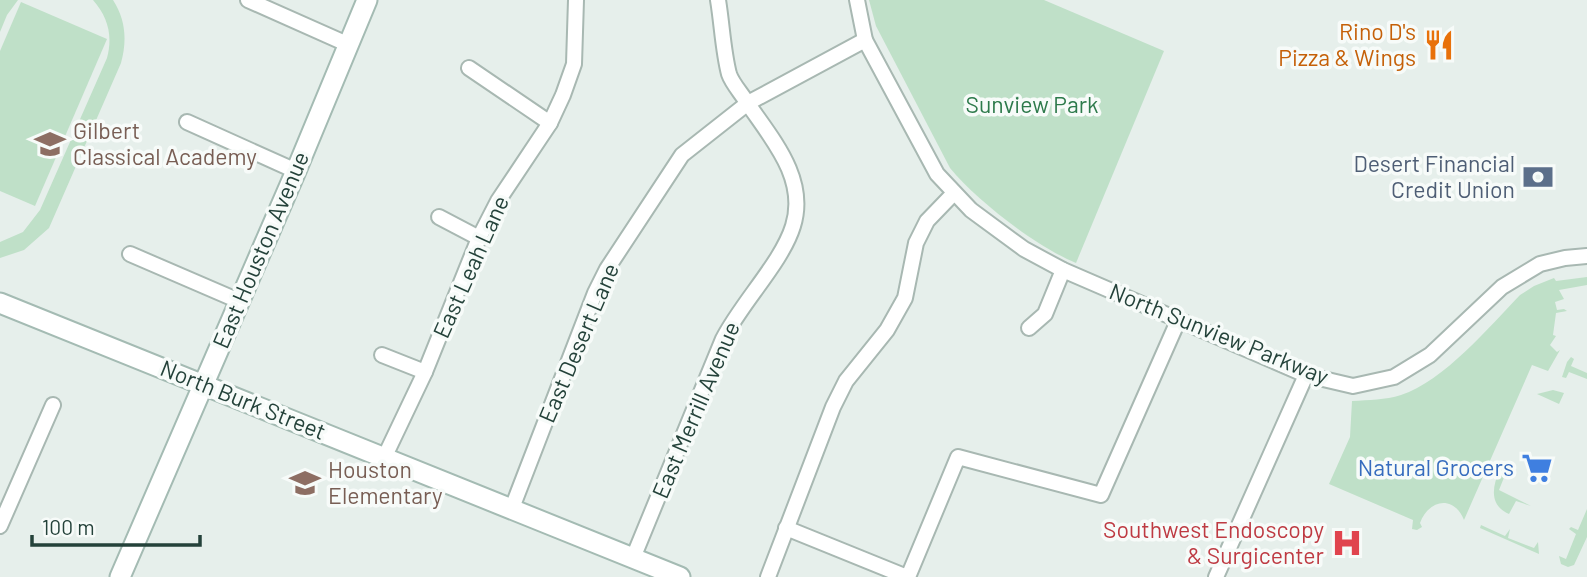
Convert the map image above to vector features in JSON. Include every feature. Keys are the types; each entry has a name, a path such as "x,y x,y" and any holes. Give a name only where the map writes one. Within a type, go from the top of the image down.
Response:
{"street":[{"path":"248,0 347,44"},
{"name":"East Houston Avenue","path":"120,577 367,0"},
{"name":"East Leah Lane","path":"385,456 425,372 479,238 498,201 550,123 574,64 576,0"},
{"name":"East Merrill Avenue","path":"633,558 723,339 741,307 783,249 795,220 796,195 790,169 730,76 718,0"},
{"path":"857,0 865,40"},
{"name":"East Desert Lane","path":"512,508 595,293 607,269 682,155 748,103 865,40"},
{"name":"North Sunview Parkway","path":"865,40 937,174 971,211 1024,249 1063,271 1306,375 1353,386 1394,377 1430,355 1502,287 1540,264 1587,256"},
{"path":"469,68 550,123"},
{"path":"187,122 296,170"},
{"path":"768,577 833,407 846,381 887,330 905,298 916,243 927,221 954,193"},
{"path":"439,217 479,238"},
{"path":"130,254 239,302"},
{"path":"1029,328 1045,314 1063,271"},
{"name":"North Burk Street","path":"0,303 680,577"},
{"path":"786,528 907,577 958,457 1101,495 1178,321"},
{"path":"382,355 425,372"},
{"path":"1216,577 1306,375"},
{"path":"0,526 53,405"}],"green space":[{"path":"0,0 18,0 7,15 0,32"},
{"path":"93,0 113,0 121,15 124,47 121,63 49,228 24,250 0,258 0,242 23,232 40,210 107,58 108,27"},
{"name":"Sunview Park","path":"869,0 1044,0 1164,51 1076,263 1060,256 1009,222 976,195 950,168 876,26"},
{"path":"21,2 107,39 35,206 0,191 0,51"},
{"path":"1587,277 1587,285 1559,290 1564,299 1555,302 1557,310 1567,311 1556,313 1553,335 1556,336 1550,345 1557,352 1560,350 1548,371 1532,365 1464,520 1454,507 1442,503 1429,509 1424,515 1420,523 1422,527 1412,529 1413,520 1329,484 1350,437 1352,401 1389,398 1417,388 1465,352 1520,295 1554,278 1556,281"},
{"path":"1571,357 1574,359 1571,366 1587,373 1587,379 1569,372 1566,378 1562,377"},
{"path":"1553,390 1564,393 1559,404 1537,394"},
{"path":"1509,465 1499,490 1531,506 1516,501 1509,514 1495,501 1494,489 1500,469"},
{"path":"1587,509 1587,537 1574,565 1568,567 1561,564 1559,556 1566,559 1576,534 1569,529 1571,527 1578,530"},
{"path":"1481,525 1505,536 1510,529 1508,538 1534,548 1538,542 1539,554 1480,528"}],"place":[{"name":"Rino D's Pizza & Wings","path":"1439,45"},
{"name":"Gilbert Classical Academy","path":"50,144"},
{"name":"Desert Financial Credit Union","path":"1538,177"},
{"name":"Natural Grocers","path":"1537,468"},
{"name":"Houston Elementary","path":"305,483"},
{"name":"Southwest Endoscopy & Surgicenter","path":"1347,543"}]}
